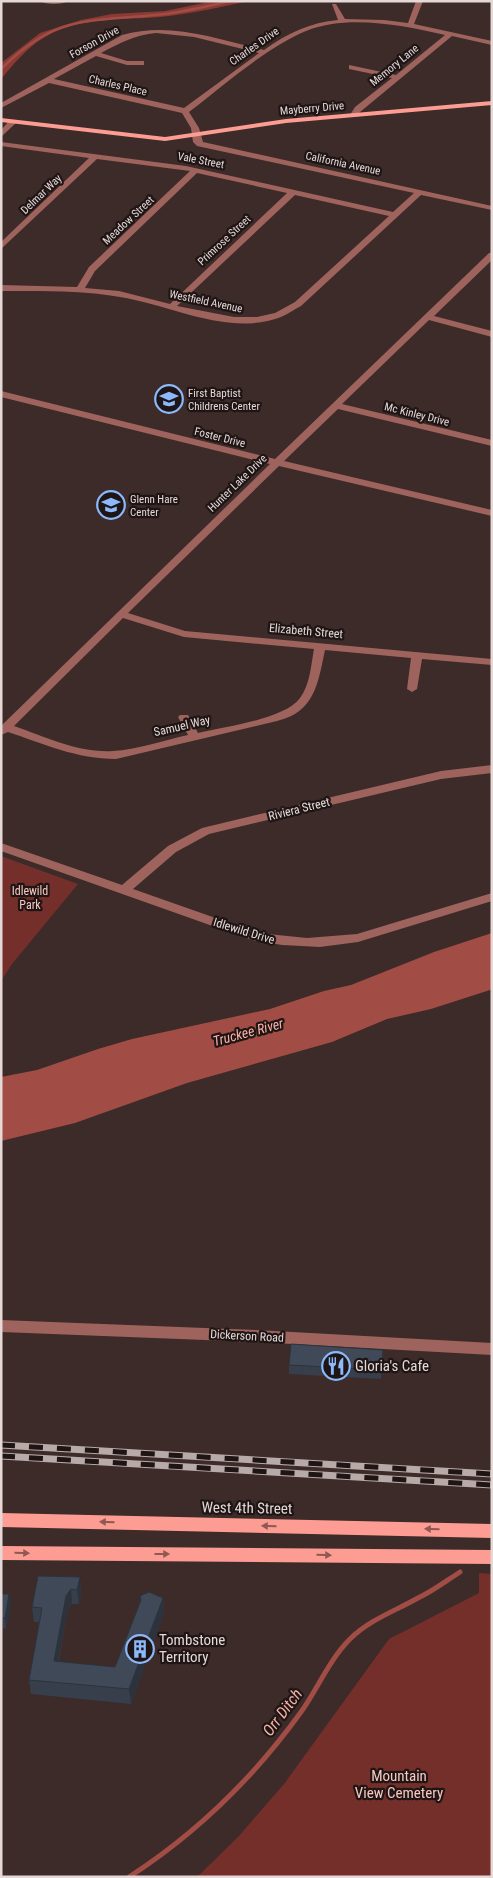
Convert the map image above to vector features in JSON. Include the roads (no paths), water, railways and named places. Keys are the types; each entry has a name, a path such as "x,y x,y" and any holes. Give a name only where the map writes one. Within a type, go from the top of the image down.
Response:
{"main road":[{"name":"Mayberry Drive","path":"13,122 165,139 279,122 492,103"},
{"path":"1,120 13,122"},
{"name":"West 4th Street","path":"1,1520 492,1531"},
{"path":"1,1553 492,1557"}],"street":[{"path":"44,1 65,1"},
{"path":"410,26 420,1"},
{"path":"334,5 343,22"},
{"name":"Charles Drive","path":"185,111 264,52 286,37 301,30 343,22 378,21 492,43"},
{"name":"Forson Drive","path":"1,106 129,35 154,30 173,32 264,52"},
{"name":"Memory Lane","path":"354,115 358,109 450,34"},
{"path":"97,54 127,62 141,63"},
{"path":"352,67 397,77"},
{"name":"Charles Place","path":"47,80 185,111"},
{"path":"185,111 195,128 196,135"},
{"path":"1,135 13,122"},
{"name":"California Avenue","path":"196,135 197,142 206,146 492,208"},
{"name":"Vale Street","path":"1,144 196,170 394,215"},
{"name":"Delmar Way","path":"1,247 96,156"},
{"name":"Meadow Street","path":"80,290 85,278 92,269 196,170"},
{"name":"Primrose Street","path":"172,306 292,192"},
{"name":"Westfield Avenue","path":"1,288 80,290 122,295 239,321 262,320 283,314 298,304 420,192"},
{"name":"Hunter Lake Drive","path":"4,729 120,614 492,255"},
{"path":"428,317 492,334"},
{"name":"Foster Drive","path":"1,394 276,463 292,465 492,513"},
{"name":"Mc Kinley Drive","path":"337,406 492,444"},
{"name":"Elizabeth Street","path":"120,614 184,634 492,662"},
{"name":"Samuel Way","path":"4,729 78,752 103,756 116,755 277,718 297,709 309,696 320,646"},
{"path":"412,689 417,655"},
{"path":"184,717 195,737"},
{"name":"Riviera Street","path":"125,890 163,854 184,840 206,831 419,780 492,769"},
{"name":"Idlewild Drive","path":"1,847 256,938 306,944 337,942 358,938 492,897"},
{"name":"Dickerson Road","path":"1,1326 492,1348"}],"water":[{"name":"Truckee River","path":"492,933 492,989 490,990 431,1009 387,1019 332,1042 187,1083 75,1123 1,1141 1,1077 37,1070 132,1039 270,1009 324,991 351,985 434,952"}],"waterway":[{"path":"1,69 20,51 38,39 72,24 174,13 231,1"},
{"name":"Orr Ditch","path":"129,1877 201,1823 244,1781 283,1736 307,1703 330,1665 357,1632 429,1592 460,1572"}],"railway":[{"path":"1,1445 492,1474"},
{"path":"1,1456 492,1485"}],"place":[{"name":"First Baptist Childrens Center","path":"169,399"},
{"name":"Glenn Hare Center","path":"111,505"},
{"name":"Gloria's Cafe","path":"336,1366"},
{"name":"Tombstone Territory","path":"140,1649"}],"park label":[{"name":"Idlewild Park","path":"30,898"},
{"name":"Mountain View Cemetery","path":"399,1784"}]}
